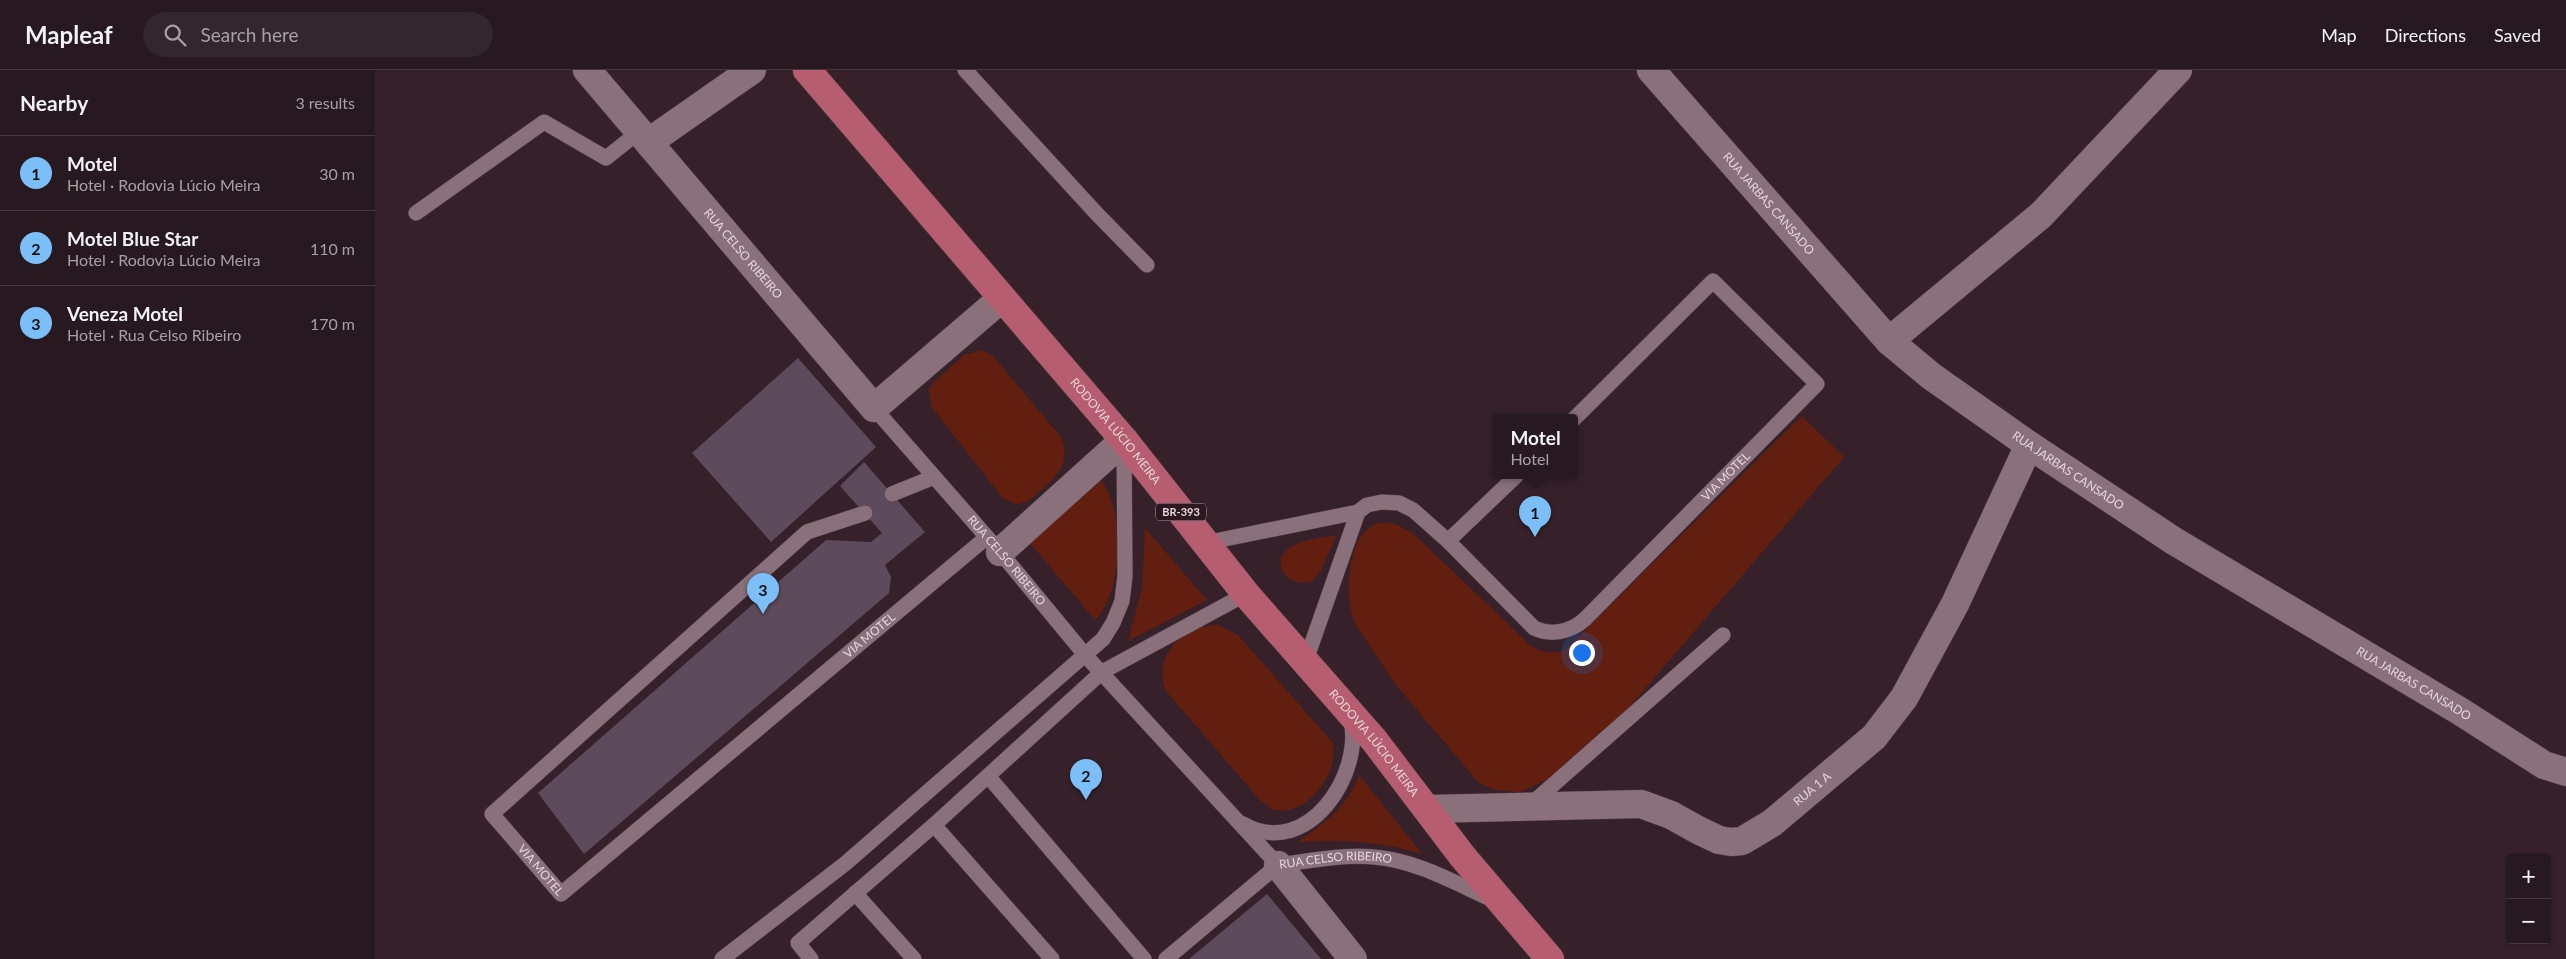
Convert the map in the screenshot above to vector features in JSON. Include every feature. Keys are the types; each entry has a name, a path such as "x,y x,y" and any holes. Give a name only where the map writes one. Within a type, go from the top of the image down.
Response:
{"main road":[{"name":"RODOVIA LÚCIO MEIRA","path":"807,70 1001,299 1124,440 1246,594 1348,710 1463,857 1507,906 1550,959"}],"street":[{"name":"RUA CELSO RIBEIRO","path":"587,70 874,408"},
{"path":"644,136 752,70"},
{"name":"RUA JARBAS CANSADO","path":"1651,70 1889,341 1931,376 2029,445 2174,541 2458,710 2544,765 2566,772"},
{"path":"1889,341 2041,215 2178,70"},
{"path":"874,408 1001,299"},
{"path":"993,544 1124,440"},
{"name":"RUA 1 A","path":"1427,809 1641,804 1671,814 1698,830 1731,842 1742,841 1772,823 1874,738 1904,698 1955,604 2029,445"},
{"path":"1278,865 1353,959"}],"lane":[{"path":"965,70 1097,214 1147,265"},
{"path":"417,214 544,122 606,158 644,136"},
{"name":"VIA MOTEL","path":"1448,541 1534,628 1553,632 1574,627 1817,384 1713,281 1578,415"},
{"name":"RUA CELSO RIBEIRO","path":"874,408 993,544 1086,656 1278,865 1343,856 1375,857 1425,870 1507,906"},
{"path":"722,959 847,863 1086,656 1103,639 1113,623 1122,600 1126,544 1124,440"},
{"path":"891,494 934,477"},
{"path":"1205,543 1358,512 1375,503 1399,503 1419,515 1448,541 1513,479"},
{"path":"1306,660 1358,512"},
{"name":"VIA MOTEL","path":"865,513 807,532 492,814 561,894 993,544"},
{"path":"811,959 798,943 934,825 1102,672 1246,594"},
{"path":"1526,808 1723,635"},
{"path":"1237,821 1253,830 1278,832 1294,829 1319,814 1334,796 1347,773 1352,739 1348,710"},
{"path":"988,776 1144,959"},
{"path":"934,825 1052,959"},
{"path":"1166,959 1278,865"},
{"path":"855,893 913,959"}],"shaded area":[{"path":"982,350 993,356 1061,437 1064,446 1064,460 1058,473 1034,497 1022,503 1011,503 1001,496 931,406 929,390 932,384 964,355"},
{"path":"1802,416 1844,457 1619,719 1546,780 1528,789 1519,792 1495,790 1479,783 1396,685 1354,622 1350,603 1349,583 1351,562 1357,544 1367,530 1380,523 1397,525 1418,538 1531,646 1548,652 1566,649"},
{"path":"1101,480 1109,494 1114,512 1118,551 1112,590 1105,607 1095,620 1030,543"},
{"path":"1145,528 1207,600 1128,641 1142,588"},
{"path":"1337,535 1320,572 1312,581 1297,582 1285,574 1281,562 1282,556 1288,549 1305,541"},
{"path":"1218,625 1238,635 1333,743 1334,754 1326,778 1310,799 1300,806 1289,810 1277,810 1269,807 1258,798 1166,691 1163,666 1167,655 1174,645 1193,630 1205,626"},
{"path":"1359,775 1422,854 1390,846 1360,842 1298,842 1326,821 1342,805"}],"building":[{"path":"798,358 876,447 771,542 692,453"},
{"path":"864,462 925,532 885,565 891,577 889,593 584,854 538,793 826,540 871,542 882,533 840,486"},
{"path":"1267,894 1321,959 1189,959"}],"place":[{"name":"Motel","path":"1535,537"},
{"name":"Veneza Motel","path":"763,614"},
{"name":"Motel Blue Star","path":"1086,800"}]}
